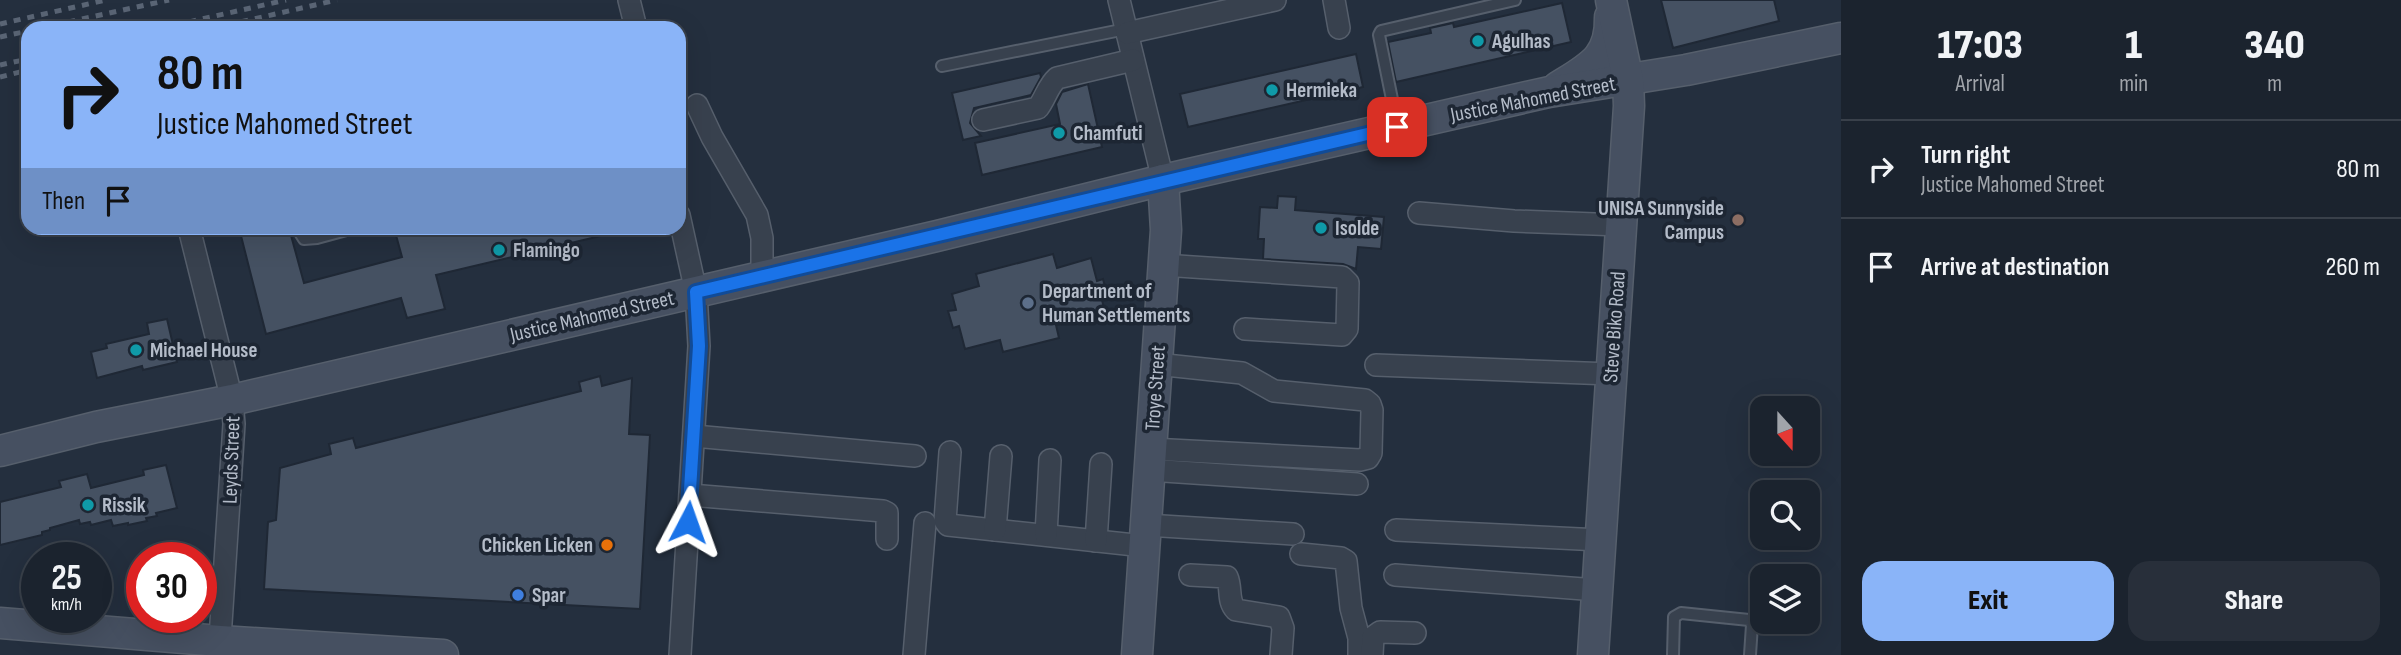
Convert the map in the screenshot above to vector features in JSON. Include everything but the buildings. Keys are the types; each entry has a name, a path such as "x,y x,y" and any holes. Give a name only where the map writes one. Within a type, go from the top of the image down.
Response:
{"main road":[{"name":"Steve Biko Road","path":"1593,655 1629,106 1628,80 1611,0"},
{"path":"1549,92 1583,72 1602,55 1610,37 1611,0"},
{"name":"Justice Mahomed Street","path":"0,451 96,427 232,400 1163,180 1549,92 1628,80 1841,38"},
{"name":"Troye Street","path":"1137,655 1166,230 1163,180"},
{"path":"0,622 220,648 443,655"}],"street":[{"path":"629,0 634,21"},
{"name":"Troye Street","path":"1119,0 1163,180"},
{"path":"1126,31 1275,0"},
{"path":"1334,0 1339,28"},
{"path":"983,120 1038,108 1049,85 1057,78 1133,60"},
{"path":"697,105 712,137 757,215 762,238 762,276"},
{"path":"1419,213 1514,221 1621,225"},
{"name":"Leyds Street","path":"191,235 232,400 234,434 220,648"},
{"path":"680,655 699,346 696,292 683,235"},
{"path":"1163,265 1342,277 1348,283 1347,329 1342,335 1245,329"},
{"path":"1150,459 1360,460 1368,458 1371,453 1372,410 1366,400 1274,391 1242,373 1156,364"},
{"path":"1376,365 1611,374"},
{"path":"694,436 915,456"},
{"path":"950,452 946,523 1096,541 1145,535 1297,544 1341,558 1346,561 1351,608 1359,638 1359,655"},
{"path":"995,530 1001,456"},
{"path":"1150,459 1357,484"},
{"path":"1046,536 1050,460"},
{"path":"1096,541 1101,464"},
{"path":"690,495 883,511 889,518 887,539"},
{"path":"914,655 925,523"},
{"path":"1396,530 1600,540"},
{"path":"1189,575 1227,578 1232,604 1236,610 1279,617 1283,628 1281,655"},
{"path":"1395,575 1597,590"},
{"path":"1372,655 1373,637 1380,632 1415,633"}],"lane":[{"path":"1397,127 1379,35 1381,31 1515,0"},
{"path":"942,66 1126,31"},
{"path":"301,235 304,239 328,235"},
{"path":"1673,655 1674,617 1681,613 1749,620 1752,625 1750,655"}],"railway":[{"path":"0,24 106,0"},
{"path":"73,21 169,0"},
{"path":"193,21 286,0"},
{"path":"245,21 337,0"},
{"path":"0,37 21,32"},
{"path":"0,65 21,60"},
{"path":"0,77 21,72"}],"place":[{"name":"Agulhas","path":"1478,41"},
{"name":"Hermieka","path":"1272,90"},
{"name":"Chamfuti","path":"1059,133"},
{"name":"UNISA Sunnyside Campus","path":"1738,220"},
{"name":"Isolde","path":"1321,228"},
{"name":"Flamingo","path":"499,250"},
{"name":"Department of Human Settlements","path":"1028,303"},
{"name":"Michael House","path":"136,350"},
{"name":"Rissik","path":"88,505"},
{"name":"Chicken Licken","path":"607,545"},
{"name":"Spar","path":"518,595"}],"route":[{"path":"688,522 699,346 696,292 1397,127"}]}
